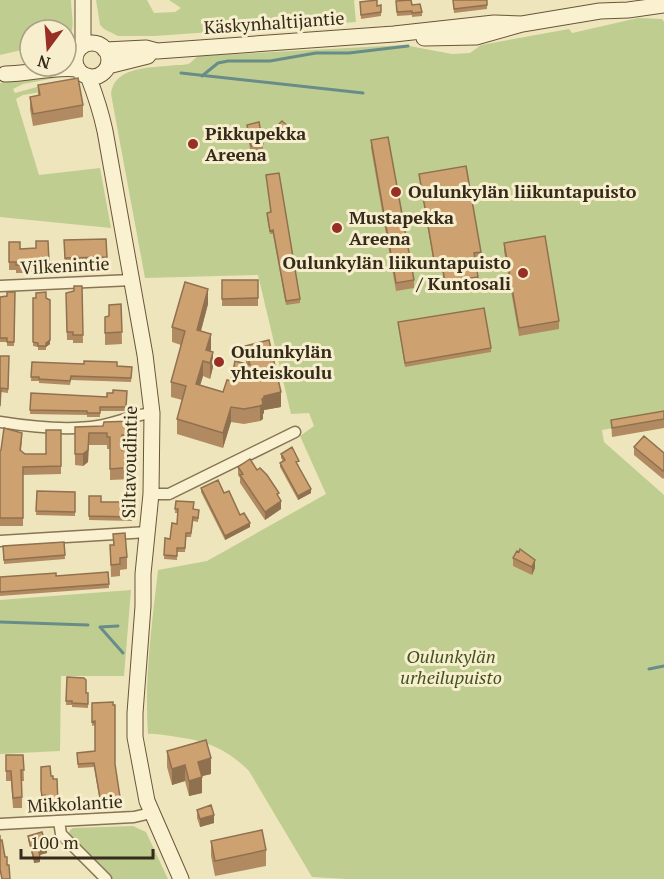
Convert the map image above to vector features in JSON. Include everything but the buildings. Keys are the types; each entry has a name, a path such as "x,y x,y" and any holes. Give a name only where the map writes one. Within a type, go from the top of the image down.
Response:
{"main road":[{"name":"Käskynhaltijantie","path":"3,75 61,67 89,59 125,60 146,57 157,51 394,34 494,23 522,24 604,10 639,0"},
{"name":"Siltavoudintie","path":"83,4 89,59 103,95 102,114 132,280 152,413 151,494 143,574 143,606 135,712 138,759 151,813 181,879"},
{"name":"Käskynhaltijantie","path":"604,10 628,10 664,5"},
{"name":"Käskynhaltijantie","path":"3,75 18,69"}],"street":[{"name":"Vilkenintie","path":"0,286 132,280"},
{"path":"0,422 39,427 78,428 106,425 152,413"},
{"path":"151,494 170,494 295,432"},
{"path":"0,541 148,532"},
{"name":"Mikkolantie","path":"0,824 134,817 151,813"},
{"path":"59,821 61,834 106,879"}],"green space":[{"path":"0,0 71,0 73,18 18,18 18,51 0,55"},
{"path":"96,0 147,0 154,13 175,12 181,8 169,0 354,0 356,22 154,36 118,36 100,25"},
{"name":"Oulunkylän urheilupuisto","path":"638,18 662,19 664,22 664,419 602,430 604,442 664,495 664,879 346,879 312,877 249,771 241,763 207,744 148,734 148,672 158,570 207,561 326,494 300,436 314,426 309,413 291,414 258,275 145,278 111,94 114,85 127,73 147,68 187,64 198,56 404,45 452,54 470,53 481,45 569,29 572,33"},
{"path":"26,78 55,78 23,84 13,89 15,93 44,85 59,89 23,95 16,99 39,175 100,168 111,228 0,217 0,83"},
{"path":"131,590 124,676 61,676 60,751 0,754 0,600"},
{"path":"133,826 146,832 168,879 109,879 68,835 73,828"}],"waterway":[{"path":"202,76 218,63 228,61 270,61 316,53 349,53 408,46"},
{"path":"181,73 363,93"},
{"path":"0,622 88,625"},
{"path":"100,627 118,626"},
{"path":"100,627 123,653"},
{"path":"649,669 664,666"}],"place":[{"name":"Pikkupekka Areena","path":"193,144"},
{"name":"Oulunkylän liikuntapuisto","path":"396,192"},
{"name":"Mustapekka Areena","path":"337,228"},
{"name":"Oulunkylän liikuntapuisto / Kuntosali","path":"523,273"},
{"name":"Oulunkylän yhteiskoulu","path":"219,362"}]}
